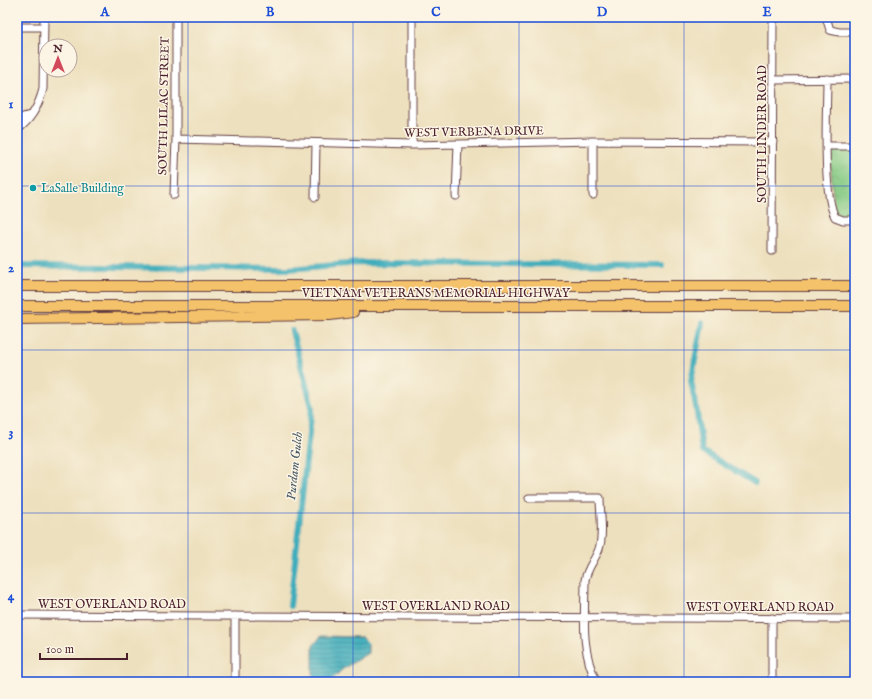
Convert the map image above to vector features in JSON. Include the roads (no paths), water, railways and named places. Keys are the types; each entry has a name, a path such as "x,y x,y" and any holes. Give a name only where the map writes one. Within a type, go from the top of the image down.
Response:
{"highway":[{"name":"VIETNAM VETERANS MEMORIAL HIGHWAY","path":"17,286 855,286"},
{"name":"VIETNAM VETERANS MEMORIAL HIGHWAY","path":"17,306 855,306"},
{"path":"17,319 330,315 398,307"}],"street":[{"path":"17,130 28,122 30,116 37,107 44,84 44,17"},
{"name":"SOUTH LILAC STREET","path":"174,195 176,139 176,17"},
{"path":"412,17 412,145"},
{"name":"SOUTH LINDER ROAD","path":"772,251 773,17"},
{"path":"826,17 830,30 838,32 855,32"},
{"path":"17,27 44,27"},
{"path":"827,79 827,146 831,210 835,217 843,220 855,220"},
{"path":"773,80 855,80"},
{"path":"17,120 23,116 30,116"},
{"name":"WEST VERBENA DRIVE","path":"176,139 412,145 593,141 773,142"},
{"path":"593,141 593,195"},
{"path":"315,197 316,143"},
{"path":"456,196 458,144"},
{"path":"827,146 855,146"},
{"path":"529,498 600,498 600,542 597,554 587,572 585,617 586,652 592,674 597,682"},
{"name":"WEST OVERLAND ROAD","path":"17,615 855,619"},
{"path":"235,616 235,682"},
{"path":"772,618 772,682"}],"water":[{"path":"321,636 362,637 368,643 368,653 343,669 329,682 313,682 313,646"}],"waterway":[{"path":"17,266 288,269 360,263 662,265"},
{"path":"702,323 691,381 702,451 755,483"},
{"name":"Purdam Gulch","path":"290,606 312,407 292,331"}],"place":[{"name":"LaSalle Building","path":"33,188"}]}
